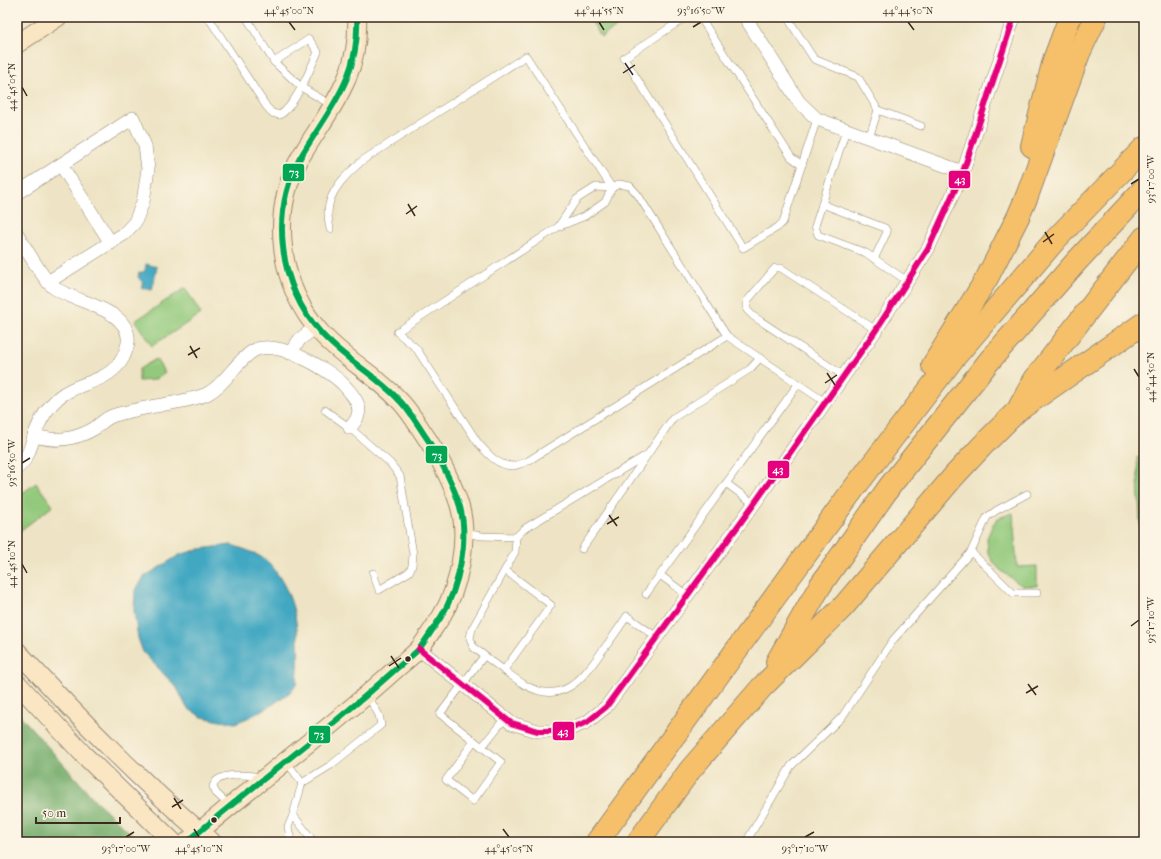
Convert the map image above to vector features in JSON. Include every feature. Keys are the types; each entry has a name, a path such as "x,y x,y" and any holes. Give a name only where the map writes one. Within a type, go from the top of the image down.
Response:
{"highway":[{"path":"1001,252 1019,193 1054,60 1070,17"},
{"path":"849,495 974,301 1001,252 1027,196 1079,53 1096,17"},
{"path":"597,842 849,495 972,335 1056,239 1144,148"},
{"path":"762,687 820,586 890,486 990,360 1076,262 1144,189"},
{"path":"1017,411 1035,378 1144,238"},
{"path":"638,842 690,770 762,687 843,607 954,476 982,446 1017,411 1144,323"}],"street":[{"path":"17,44 58,17"},
{"path":"17,651 79,718 200,838 230,806 367,695 419,649 442,615 458,577 462,559 463,533 460,508 448,478 438,457 410,413 399,399 332,344 316,327 301,305 292,284 283,256 281,227 285,197 294,169 342,91 351,67 356,42 357,17"},
{"path":"745,17 799,102 817,119 963,172"},
{"path":"419,649 505,718 511,722 538,731 565,731 587,722 606,707 658,638 844,376 908,282 928,249 963,172 1014,17"},
{"path":"17,193 133,118 142,136 146,149 148,169 142,202 135,222 124,234 111,243 48,282"},
{"path":"61,165 111,243"},
{"path":"17,234 48,282 66,295 91,304 113,316 124,326 127,331 127,345 122,360 112,372 100,379 72,389 58,398 45,413 24,461 17,468"},
{"path":"290,353 300,339 316,327"},
{"path":"34,436 54,440 80,436 113,416 207,394 220,385 248,355 259,348 271,348 290,353 335,376 358,403 359,409 357,418 350,428"},
{"path":"17,683 83,754 174,842"}],"lane":[{"path":"208,17 266,106 272,113 280,115 287,111 301,87 318,52 309,39 274,62"},
{"path":"246,17 274,62 301,87 333,107"},
{"path":"686,17 624,58 743,248 778,227 783,222 817,119"},
{"path":"700,17 791,157 802,165"},
{"path":"787,17 814,59 858,77 878,110 921,126"},
{"path":"330,229 328,213 331,198 339,184 349,172 363,160 526,56 612,188"},
{"path":"869,138 878,110"},
{"path":"846,130 815,226 818,235 866,253 908,282"},
{"path":"726,336 528,461 512,466 500,463 488,455 478,443 416,348 397,332 558,227 585,216 604,202 612,188 619,184 630,186 638,196 726,336 825,402"},
{"path":"558,227 577,199 596,187 612,188"},
{"path":"822,204 885,228 887,232 874,258"},
{"path":"844,376 753,316 747,310 747,301 776,268 782,268 876,330"},
{"path":"582,549 673,418 750,369 760,358"},
{"path":"646,594 798,384"},
{"path":"325,410 350,428 390,463 400,476 413,554 412,566 409,572 379,590 373,573"},
{"path":"646,456 524,529 516,537 515,552 472,629 470,638 473,647 526,685 537,690 551,693 563,690 577,683 587,672 627,616 658,638"},
{"path":"726,483 754,504"},
{"path":"746,842 790,766 842,717 893,640 971,552 986,517 1027,494"},
{"path":"463,533 482,536 516,537"},
{"path":"971,552 1013,593 1037,593"},
{"path":"504,670 551,605 505,570"},
{"path":"660,575 687,596"},
{"path":"474,741 446,780 474,801 501,762 440,714 484,656"},
{"path":"291,842 288,827 302,783 331,765 381,725 379,715 367,695"},
{"path":"482,747 505,718"},
{"path":"286,761 302,783"},
{"path":"230,806 216,793 212,787 218,779 244,775 266,777"},
{"path":"293,815 314,842"}],"green space":[{"path":"589,17 612,17 618,26 601,37"},
{"path":"185,288 201,314 152,346 135,321"},
{"path":"156,359 165,373 154,380 139,381 139,369"},
{"path":"1137,457 1144,459 1144,537 1141,539"},
{"path":"36,483 53,506 17,533 17,497"},
{"path":"1013,513 1017,567 1037,566 1037,586 1023,586 1018,583 999,569 988,553 987,538 993,524 998,518"},
{"path":"17,712 95,800 140,842 17,842"}],"water":[{"path":"146,264 157,267 152,290 141,288 143,283 138,277 139,273 145,271"},
{"path":"231,545 256,554 273,567 291,600 297,628 298,642 297,684 289,693 272,705 235,723 202,717 187,708 177,688 143,652 138,638 134,611 135,591 144,577 179,555 200,549"}],"transit line":[{"name":"73","path":"187,842 349,710 419,649 441,617 447,605 453,592 461,564 463,549 463,520 457,498 438,456 414,418 402,403 379,381 339,350 321,333 307,314 295,293 283,248 282,225 285,202 291,179 300,158 332,108 348,76 357,39 357,17"},
{"name":"43","path":"419,649 511,723 538,731 565,731 587,722 606,707 754,504 876,330 928,249 963,172 1014,17"}]}
